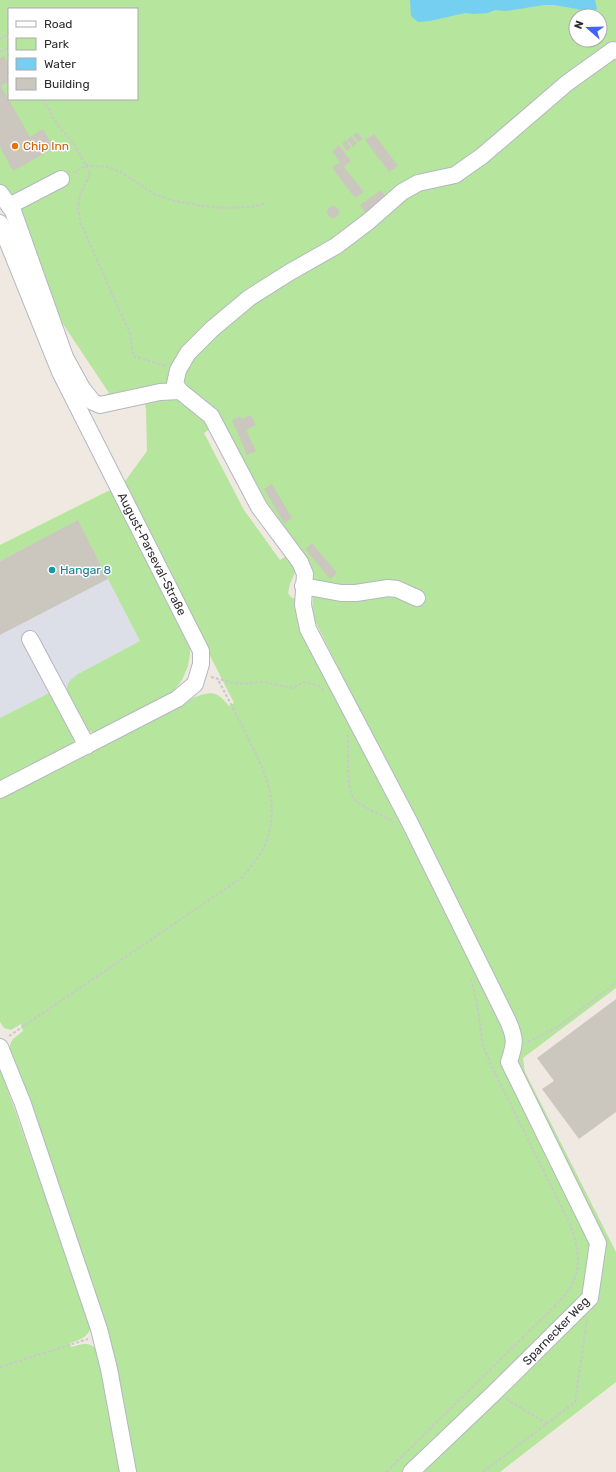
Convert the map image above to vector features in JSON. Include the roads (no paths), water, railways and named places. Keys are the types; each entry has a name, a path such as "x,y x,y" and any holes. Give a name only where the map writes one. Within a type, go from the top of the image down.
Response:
{"lane":[{"path":"417,598 397,588 341,593 304,586 305,574 300,562 259,507 211,416 180,392 175,384 178,370 188,353 212,329 249,298 290,272 336,246 369,221 402,192 418,183 455,175 482,156 567,83 616,50"},
{"path":"9,206 61,179"},
{"path":"0,193 13,211 65,357 82,388 93,402 100,405 160,392 180,392"},
{"name":"August-Parseval-Straße","path":"0,223 60,372 201,651 201,664 195,684 178,699 0,790"},
{"name":"Sparnecker Weg","path":"304,586 303,605 308,629 410,823 508,1021 514,1035 515,1044 509,1062 598,1243 590,1298 411,1472"},
{"path":"30,639 87,746"},
{"path":"3,1043 100,1335 109,1369 128,1472"}],"water":[{"path":"410,0 595,0 597,8 571,8 544,5 506,11 495,10 488,13 465,13 430,21 418,22 411,16"}],"place":[{"name":"Chip Inn","path":"15,146"},
{"name":"Hangar 8","path":"52,570"}]}
